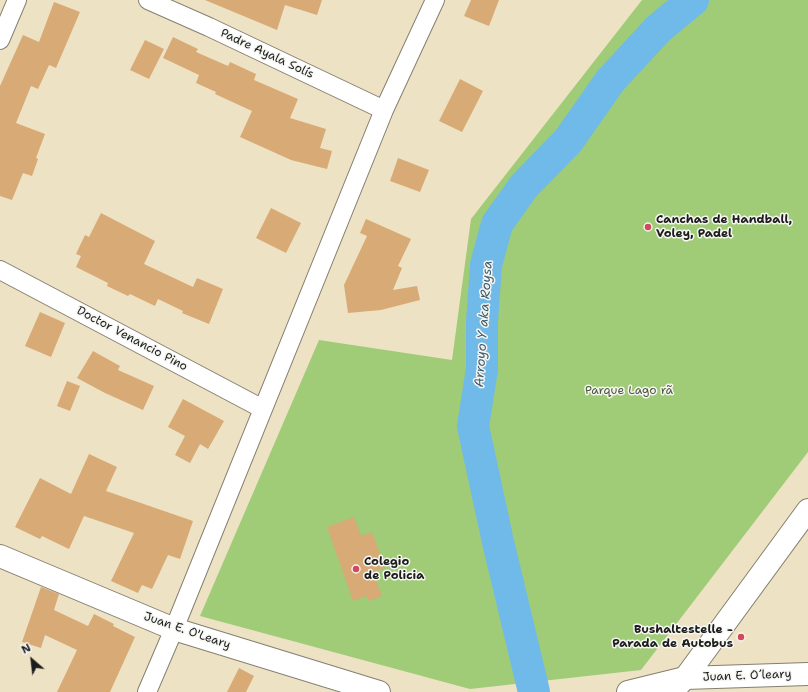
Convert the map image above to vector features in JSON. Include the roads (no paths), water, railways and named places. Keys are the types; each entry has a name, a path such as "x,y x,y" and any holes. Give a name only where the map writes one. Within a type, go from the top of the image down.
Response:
{"street":[{"path":"0,40 17,0"},
{"name":"Padre Ayala Solís","path":"148,0 209,27 384,110"},
{"path":"147,692 174,629 384,110 435,0"},
{"name":"Doctor Venancio Pino","path":"0,270 263,409"},
{"path":"628,692 679,685 808,510"},
{"name":"Juan E. O'Leary","path":"0,556 174,629 379,692"},
{"name":"Juan E. O´leary","path":"679,685 808,674"}],"waterway":[{"name":"Arroyo Y aka Roysa","path":"534,692 498,542 473,426 482,369 482,322 486,265 497,224 524,186 568,141 610,81 658,29 693,0"}],"place":[{"name":"Canchas de Handball, Voley, Padel","path":"648,227"},
{"name":"Colegio de Policia","path":"356,569"},
{"name":"Bushaltestelle - Parada de Autobus","path":"741,637"}],"park label":[{"name":"Parque Lago rã","path":"629,391"}]}
